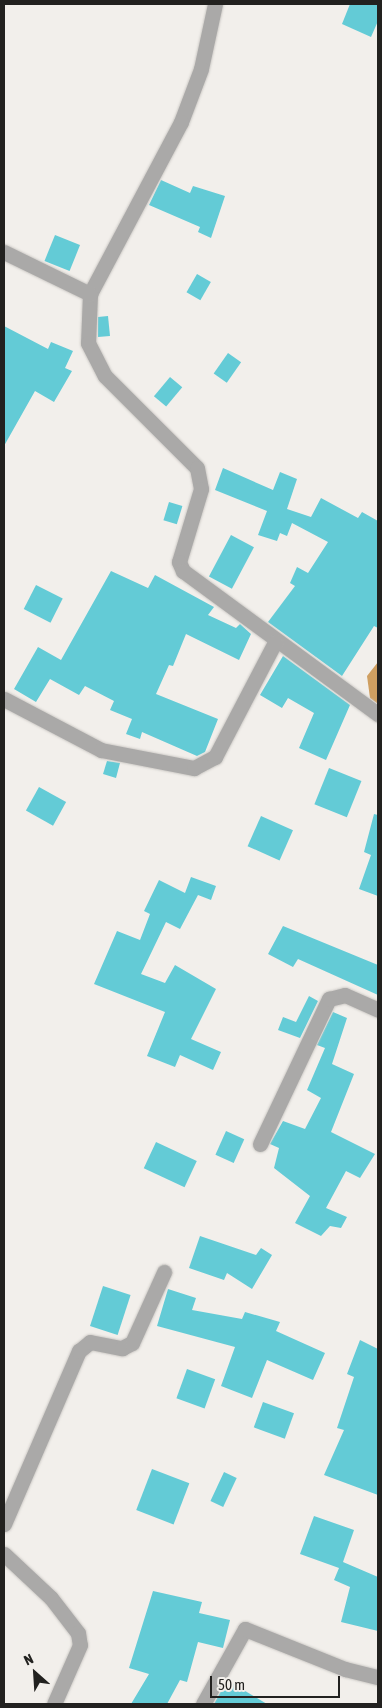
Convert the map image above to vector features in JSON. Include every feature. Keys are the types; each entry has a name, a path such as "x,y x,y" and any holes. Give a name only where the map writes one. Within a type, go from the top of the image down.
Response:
{"street":[{"path":"215,4 201,68 181,122 90,294 88,343 94,361 172,438 200,479 180,566 275,642 378,714"},
{"path":"4,252 90,294"},
{"path":"4,699 101,750 194,768 215,757 275,642"},
{"path":"260,1144 329,999 345,995 378,1010"},
{"path":"4,1524 79,1351 90,1342 122,1348 132,1343 164,1272"},
{"path":"4,1554 51,1598 78,1633 80,1645 54,1704"},
{"path":"203,1704 245,1629 345,1669 378,1678"}],"shaded area":[{"path":"378,662 378,704 370,698 367,676"}],"building":[{"path":"350,4 378,4 378,21 371,37 342,24"},
{"path":"161,180 190,193 193,186 225,196 211,238 198,232 200,227 149,205"},
{"path":"55,235 80,245 70,271 45,261"},
{"path":"197,274 211,282 200,300 186,292"},
{"path":"108,316 110,336 98,337 98,317"},
{"path":"4,326 48,349 51,342 73,351 65,368 72,371 54,402 35,391 4,446"},
{"path":"228,353 241,362 227,383 214,373"},
{"path":"170,377 182,387 166,406 154,396"},
{"path":"223,468 273,490 280,472 297,479 287,509 311,517 321,498 358,518 362,512 378,521 378,628 374,626 342,676 268,622 295,586 290,583 297,567 308,573 328,542 292,523 287,536 280,533 277,541 258,535 267,511 215,490"},
{"path":"169,502 182,506 177,524 163,520"},
{"path":"231,535 254,547 232,589 209,576"},
{"path":"111,571 148,588 155,575 214,607 208,615 236,628 240,624 251,634 239,660 186,634 173,666 169,665 156,694 218,719 205,752 197,756 142,732 140,739 126,734 132,719 110,710 114,701 85,686 79,695 50,679 36,702 14,689 38,647 61,660"},
{"path":"36,585 63,599 50,623 24,609"},
{"path":"283,656 350,705 326,760 299,748 314,713 288,698 282,708 260,695"},
{"path":"107,761 120,763 116,778 103,774"},
{"path":"329,768 361,781 347,817 314,804"},
{"path":"39,787 66,802 53,826 26,811"},
{"path":"374,814 378,815 378,896 359,889 371,855 364,852"},
{"path":"261,816 293,830 280,860 248,846"},
{"path":"191,877 216,886 211,900 198,895 180,929 166,922 141,974 165,983 175,965 216,989 191,1039 221,1052 213,1070 180,1055 175,1067 147,1056 165,1012 94,984 117,931 140,940 150,914 144,911 159,880 185,893"},
{"path":"283,926 378,965 378,995 298,959 293,967 268,954"},
{"path":"309,996 318,1001 300,1038 278,1030 283,1017 296,1022"},
{"path":"333,1012 347,1018 332,1064 354,1074 331,1132 375,1154 360,1178 346,1171 326,1208 347,1217 341,1228 330,1226 321,1236 295,1223 310,1196 274,1168 279,1148 270,1144 283,1121 305,1129 321,1098 307,1090 325,1048 317,1045"},
{"path":"226,1131 244,1139 234,1163 215,1155"},
{"path":"156,1142 197,1161 185,1187 144,1168"},
{"path":"200,1236 256,1255 261,1248 272,1255 252,1289 227,1273 224,1280 189,1268"},
{"path":"103,1286 131,1295 118,1335 90,1326"},
{"path":"168,1289 196,1298 192,1310 242,1319 245,1312 280,1322 276,1331 325,1353 313,1380 267,1360 252,1398 221,1386 235,1347 157,1326"},
{"path":"360,1340 378,1349 378,1495 324,1475 344,1430 337,1428 354,1377 347,1374"},
{"path":"187,1369 215,1379 205,1408 176,1398"},
{"path":"263,1402 294,1413 285,1439 254,1427"},
{"path":"152,1469 189,1483 174,1524 136,1510"},
{"path":"224,1472 237,1478 223,1507 210,1501"},
{"path":"314,1516 354,1530 343,1562 378,1577 378,1631 341,1622 350,1587 334,1580 339,1568 300,1554"},
{"path":"153,1591 202,1602 199,1613 230,1620 223,1648 198,1642 187,1682 180,1680 167,1704 131,1704 149,1674 129,1668"},
{"path":"227,1680 267,1704 214,1704"}]}
